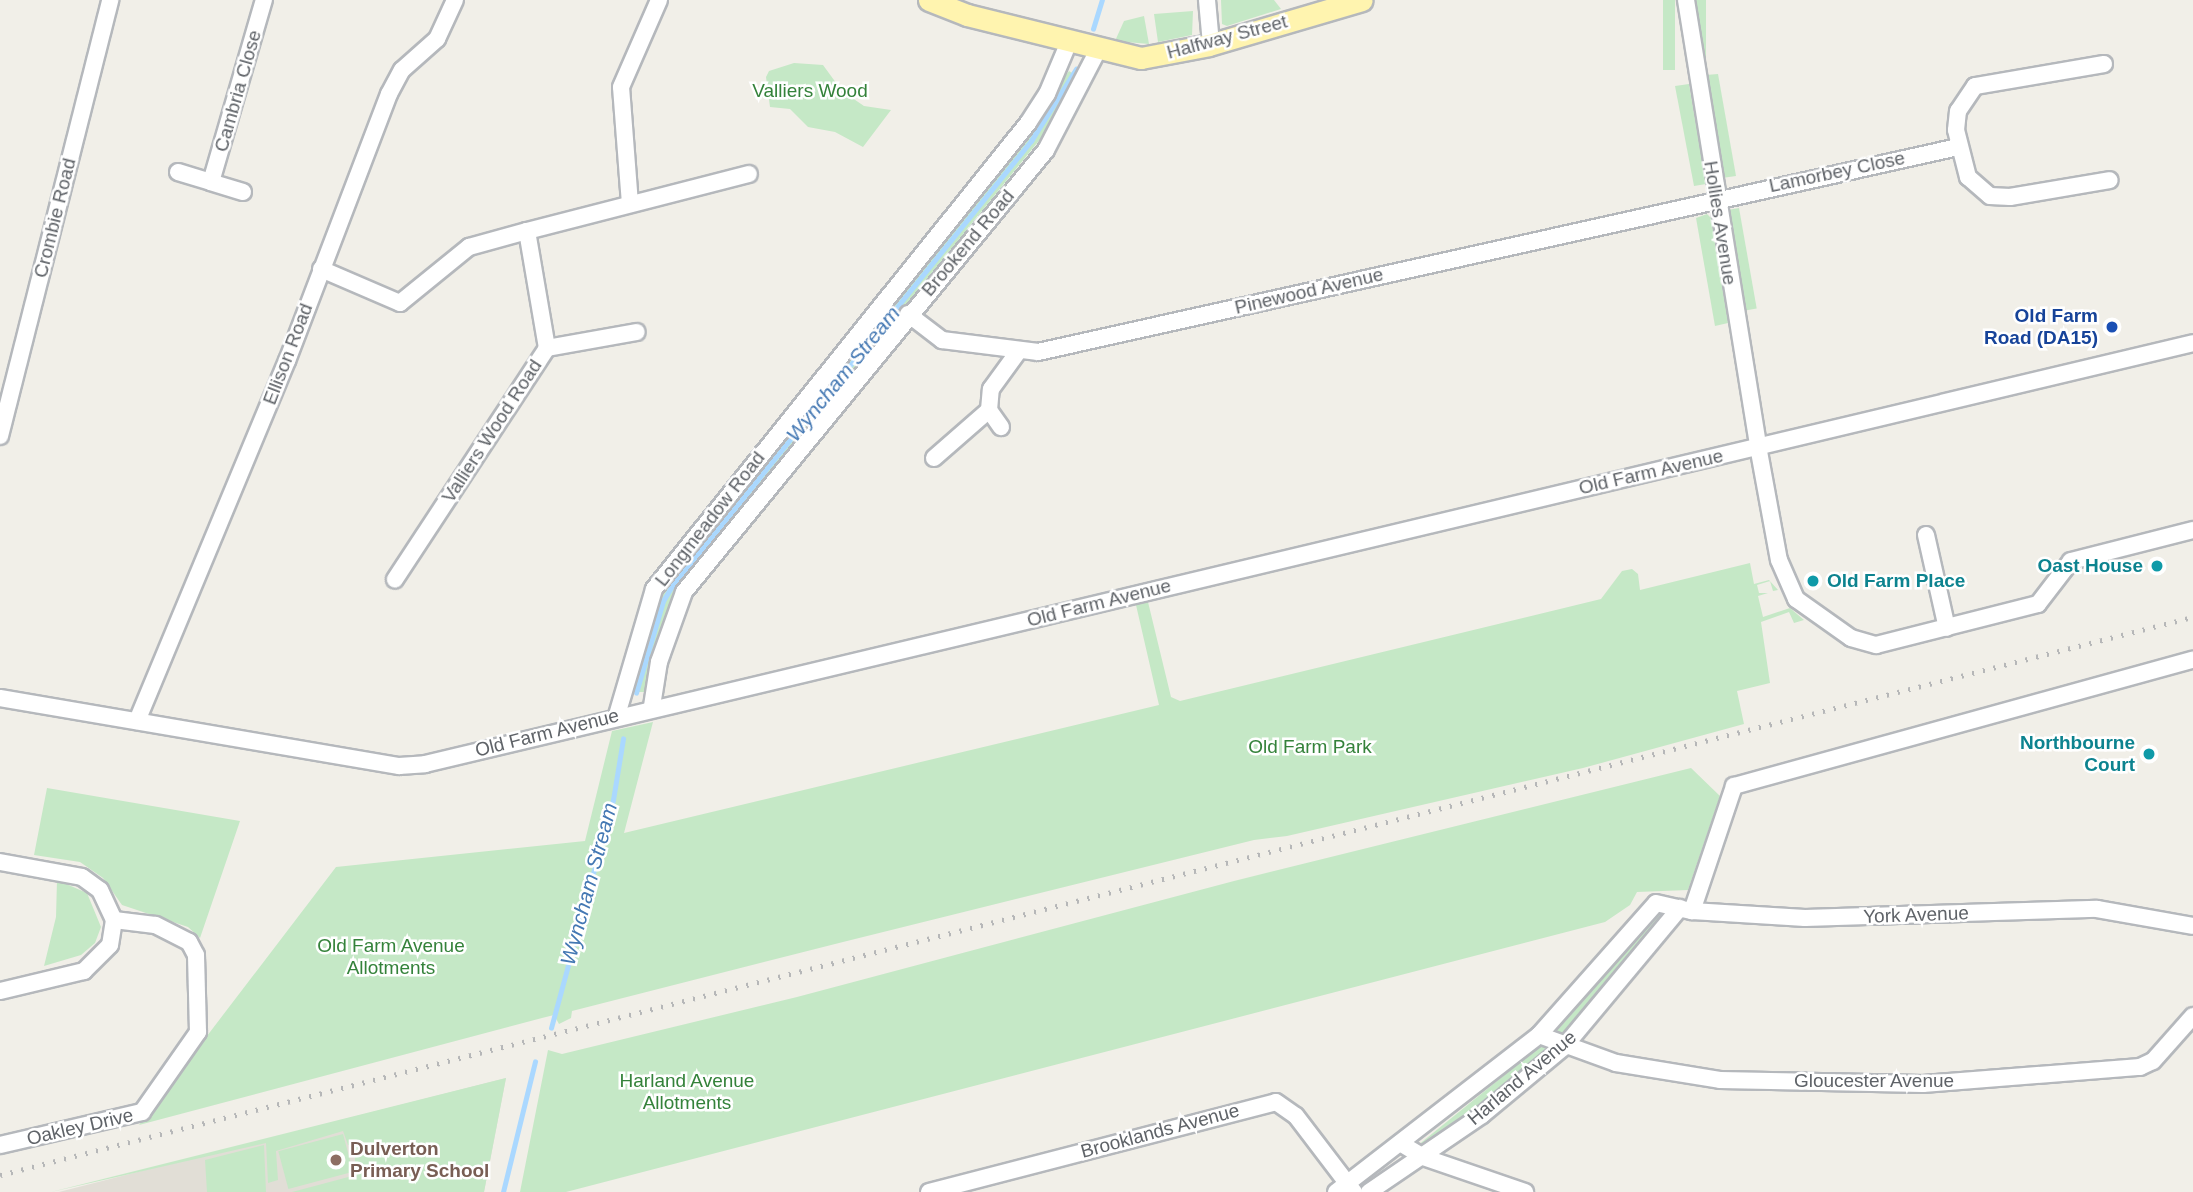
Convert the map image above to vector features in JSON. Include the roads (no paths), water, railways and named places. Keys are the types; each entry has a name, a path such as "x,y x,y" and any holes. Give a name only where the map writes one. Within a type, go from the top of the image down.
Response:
{"main road":[{"name":"Halfway Street","path":"929,0 959,6 1098,50 1141,58 1211,44 1362,0"}],"street":[{"name":"Crombie Road","path":"0,436 110,0"},
{"name":"Cambria Close","path":"211,182 264,0"},
{"name":"Ellison Road","path":"136,720 287,361 389,94 402,70 437,39 455,0"},
{"path":"630,204 621,87 659,0"},
{"path":"1207,0 1211,44"},
{"name":"Hollies Avenue","path":"1686,0 1758,446"},
{"name":"Longmeadow Road","path":"617,715 654,589 1028,123 1047,94 1069,42"},
{"name":"Brookend Road","path":"652,706 659,662 684,593 908,314 1046,150 1098,50"},
{"path":"2104,64 1975,86 1958,111 1958,147 1968,177 1990,196 2010,197 2110,180"},
{"name":"Lamorbey Close","path":"1716,198 1958,147"},
{"path":"178,172 243,192"},
{"path":"321,269 400,303 469,247 750,174"},
{"name":"Pinewood Avenue","path":"908,314 942,340 1018,352 1052,349 1716,198"},
{"name":"Valliers Wood Road","path":"395,579 547,348 527,231"},
{"path":"547,348 637,331"},
{"name":"Old Farm Avenue","path":"0,698 399,766 425,764 652,706 2193,343"},
{"path":"1001,427 989,410 991,389 1018,352"},
{"path":"934,458 989,410"},
{"path":"1758,446 1779,560 1796,599 1844,633 1870,645 2038,604 2055,577 2080,558 2193,530"},
{"path":"1926,535 1947,628"},
{"path":"1686,910 1734,786 2193,660"},
{"path":"0,862 82,877 100,890 114,920 110,945 84,971 0,992"},
{"name":"York Avenue","path":"1643,914 1656,902 1686,910 1805,918 2097,909 2193,926"},
{"name":"Harland Avenue","path":"1369,1192 1423,1157 1564,1046 1686,910"},
{"name":"Harland Avenue","path":"1345,1189 1539,1035 1643,914"},
{"name":"Oakley Drive","path":"0,1145 142,1112 198,1032 195,956 189,942 155,925 114,920"},
{"name":"Gloucester Avenue","path":"1539,1035 1616,1063 1720,1080 1923,1084 2140,1067 2153,1061 2193,1016"},
{"name":"Brooklands Avenue","path":"934,1191 1276,1102 1296,1116 1345,1189"},
{"path":"1401,1143 1423,1157 1525,1192"}],"waterway":[{"name":"Wyncham Stream","path":"1093,29 1102,0"},
{"name":"Wyncham Stream","path":"636,693 663,601 672,586 1031,141 1076,69"},
{"name":"Wyncham Stream","path":"551,1028 613,800 623,739"},
{"name":"Wyncham Stream","path":"503,1192 535,1062"}],"railway":[{"path":"0,1175 2193,617"}],"place":[{"name":"Old Farm Road (DA15)","path":"2112,327"},
{"name":"Oast House","path":"2157,566"},
{"name":"Old Farm Place","path":"1813,581"},
{"name":"Northbourne Court","path":"2149,754"},
{"name":"Dulverton Primary School","path":"336,1160"}],"park label":[{"name":"Valliers Wood","path":"810,91"},
{"name":"Old Farm Park","path":"1310,747"},
{"name":"Old Farm Avenue Allotments","path":"391,957"},
{"name":"Harland Avenue Allotments","path":"687,1092"}]}
